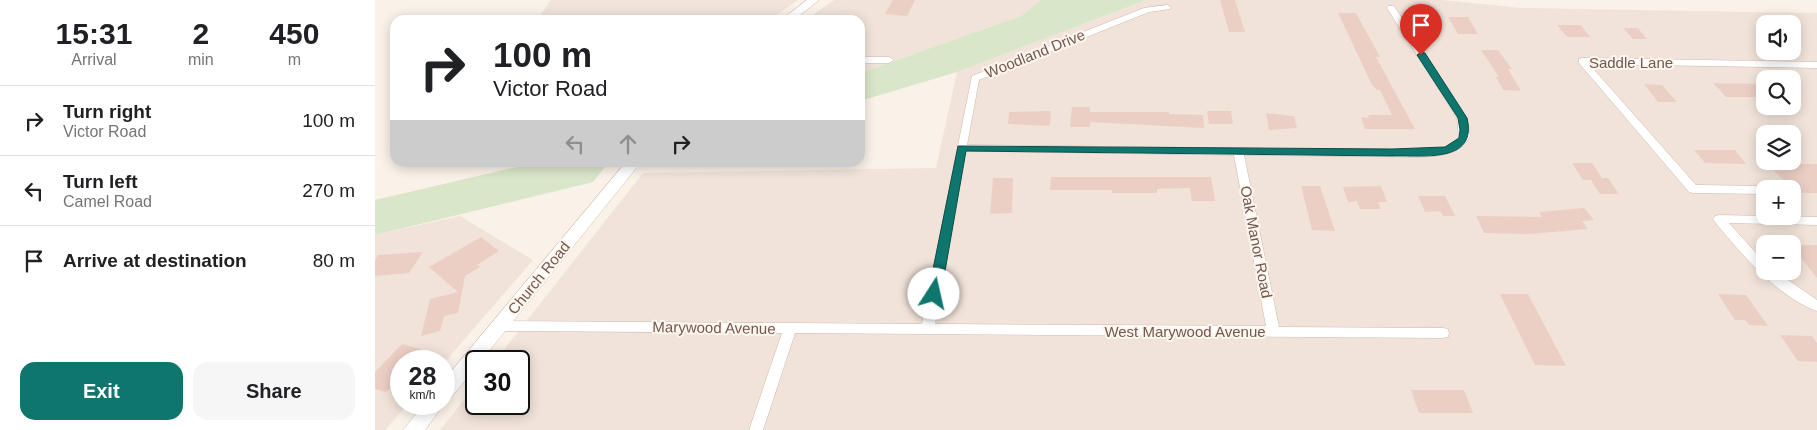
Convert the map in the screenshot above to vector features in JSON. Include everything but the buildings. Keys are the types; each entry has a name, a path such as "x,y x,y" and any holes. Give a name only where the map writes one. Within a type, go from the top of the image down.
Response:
{"street":[{"path":"794,15 814,0"},
{"name":"Woodland Drive","path":"927,330 975,78 1147,10 1167,7"},
{"path":"962,148 1429,153 1447,150 1460,143 1463,139 1465,130 1463,118 1391,8"},
{"path":"865,60 889,60"},
{"name":"Saddle Lane","path":"1756,190 1693,189 1582,62 1817,65"},
{"name":"Oak Manor Road","path":"1238,151 1274,333"},
{"name":"Church Road","path":"455,380 630,167"},
{"path":"1817,221 1719,219 1758,266 1781,285 1817,306"},
{"name":"Marywood Avenue","path":"500,326 927,330"},
{"path":"756,430 790,329"},
{"name":"West Marywood Avenue","path":"927,330 1443,333"},
{"path":"413,430 426,415"}],"shaded area":[{"path":"551,0 797,1 776,15 540,15"},
{"path":"834,0 1041,0 1021,16 865,71 865,15 813,15"},
{"path":"1146,0 1441,0 1521,8 1817,13 1817,430 440,430 452,415 455,415 455,411 465,399 465,415 530,415 530,350 504,350 643,173 936,168 957,72"},
{"path":"460,216 533,260 455,350 390,350 390,415 398,415 385,430 375,430 375,235"}],"green space":[{"path":"1041,0 1146,0 957,72 865,100 865,71 1021,16"},
{"path":"517,167 605,167 593,182 375,235 375,200"}],"route":[{"path":"934,294 962,148 1392,153 1429,153 1447,150 1458,146 1463,139 1465,130 1463,118 1421,55"}]}
